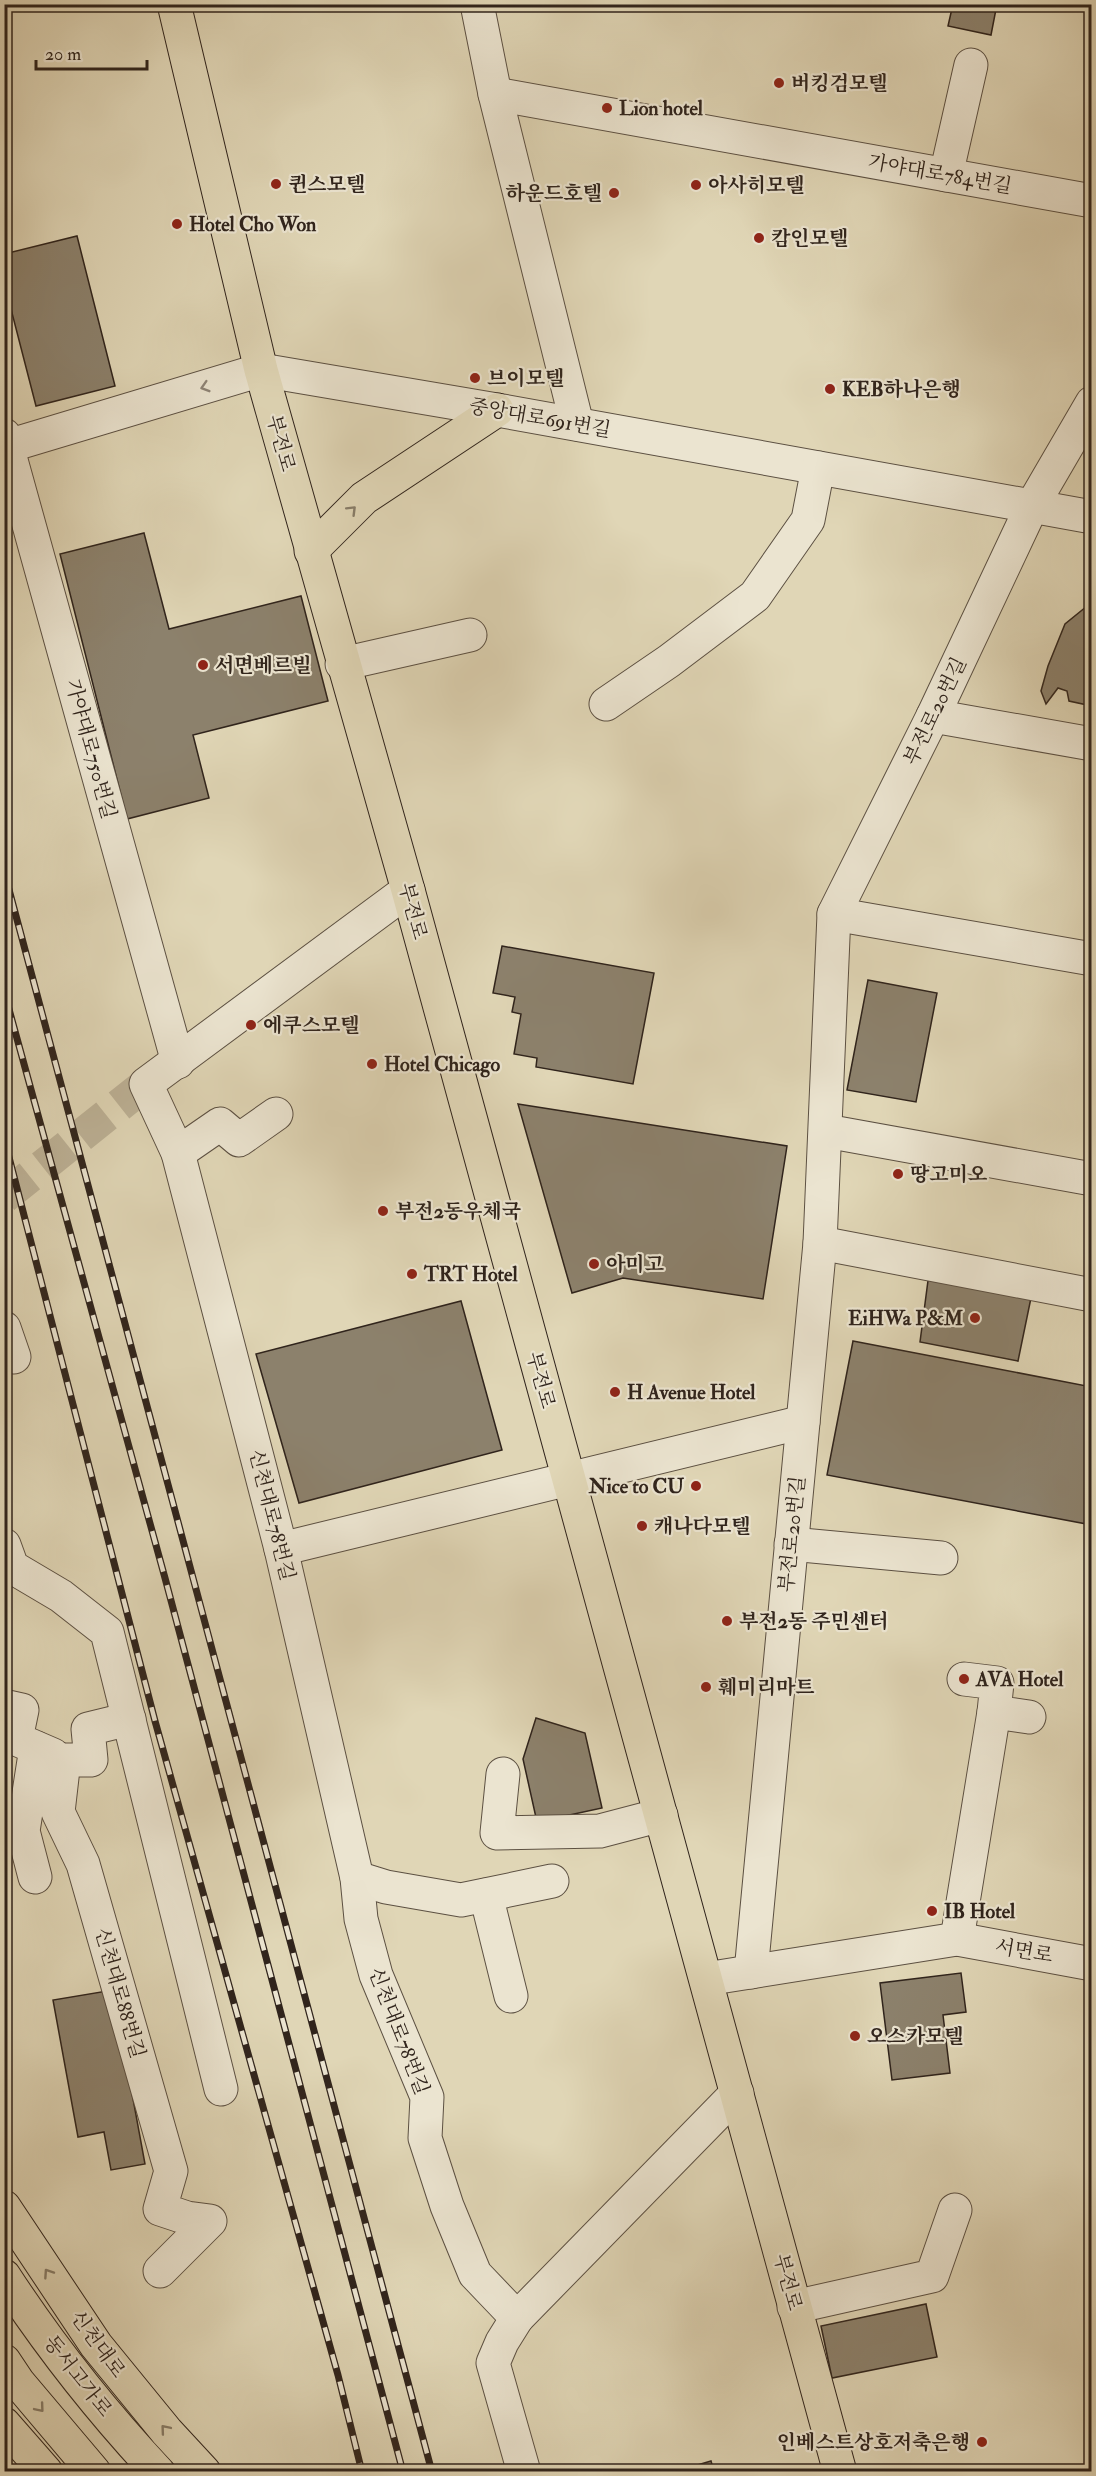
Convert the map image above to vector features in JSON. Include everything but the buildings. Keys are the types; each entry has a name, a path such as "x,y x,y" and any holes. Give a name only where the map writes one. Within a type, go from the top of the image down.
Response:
{"main road":[{"name":"부전로","path":"174,4 261,370 342,664 408,890 840,2472"},
{"path":"311,551 364,498 497,410"},
{"name":"신천대로","path":"4,2207 96,2345 167,2432 204,2472"},
{"name":"동서고가로","path":"4,2276 26,2309 121,2433 158,2472"},
{"path":"4,2361 18,2382 94,2472"},
{"path":"4,2424 46,2472"}],"street":[{"path":"477,4 495,94 577,424"},
{"path":"946,175 971,65"},
{"name":"가야대로784번길","path":"495,94 1092,201"},
{"name":"중앙대로691번길","path":"261,370 577,424 1092,517"},
{"path":"6,441 261,370"},
{"path":"1032,506 1092,403"},
{"name":"가야대로750번길","path":"6,441 178,1062"},
{"path":"606,704 669,661 754,596 808,520 818,468"},
{"name":"부전로20번길","path":"750,1972 820,1243 834,914 933,716 1032,506"},
{"path":"342,664 470,635"},
{"path":"933,716 1092,744"},
{"path":"178,1062 408,890"},
{"path":"834,914 1092,959"},
{"name":"신천대로78번길","path":"178,1062 146,1084 178,1153 281,1549 357,1878 361,1919 376,1975 427,2097 425,2138 447,2206 475,2274 517,2318"},
{"path":"178,1153 220,1124 239,1140 276,1114"},
{"path":"826,1131 1092,1179"},
{"path":"820,1243 1092,1294"},
{"path":"281,1549 803,1422"},
{"path":"791,1544 941,1558"},
{"path":"4,1545 12,1567 61,1596 107,1632 221,2089"},
{"path":"706,1979 957,1939 997,1683 964,1679"},
{"path":"4,1706 22,1710 16,1739 50,1754 91,1760 88,1729 129,1719"},
{"path":"994,1712 1029,1717"},
{"path":"35,1877 23,1831 50,1754"},
{"name":"신천대로88번길","path":"50,1754 57,1812 83,1864 171,2171 160,2209 187,2218 210,2222 160,2271"},
{"path":"503,1774 497,1833 600,1831 661,1815"},
{"path":"357,1878 386,1887 461,1900 552,1881"},
{"path":"486,1895 511,1996"},
{"name":"서면로","path":"957,1939 1092,1964"},
{"path":"524,2472 493,2363 502,2342 517,2318 737,2092"},
{"path":"794,2307 932,2276 955,2210"}],"tunnel":[{"path":"4,1197 146,1084"}],"railway":[{"path":"4,871 432,2472"},
{"path":"4,991 165,1578 403,2472"},
{"path":"4,1138 155,1721 338,2375 362,2472"}],"place":[{"name":"버킹검모텔","path":"779,83"},
{"name":"Lion hotel","path":"607,108"},
{"name":"퀸스모텔","path":"276,184"},
{"name":"아사히모텔","path":"696,185"},
{"name":"하운드호텔","path":"614,193"},
{"name":"Hotel Cho Won","path":"177,224"},
{"name":"캄인모텔","path":"759,238"},
{"name":"브이모텔","path":"475,378"},
{"name":"KEB하나은행","path":"830,389"},
{"name":"서면베르빌","path":"203,665"},
{"name":"에쿠스모텔","path":"251,1025"},
{"name":"Hotel Chicago","path":"372,1064"},
{"name":"땅고미오","path":"898,1174"},
{"name":"부전2동우체국","path":"383,1211"},
{"name":"아미고","path":"594,1264"},
{"name":"TRT Hotel","path":"412,1274"},
{"name":"EiHWa P&M","path":"975,1318"},
{"name":"H Avenue Hotel","path":"615,1392"},
{"name":"Nice to CU","path":"696,1486"},
{"name":"캐나다모텔","path":"642,1526"},
{"name":"부전2동 주민센터","path":"727,1621"},
{"name":"AVA Hotel","path":"964,1679"},
{"name":"훼미리마트","path":"706,1687"},
{"name":"IB Hotel","path":"932,1911"},
{"name":"오스카모텔","path":"855,2036"},
{"name":"인베스트상호저축은행","path":"982,2442"}]}
